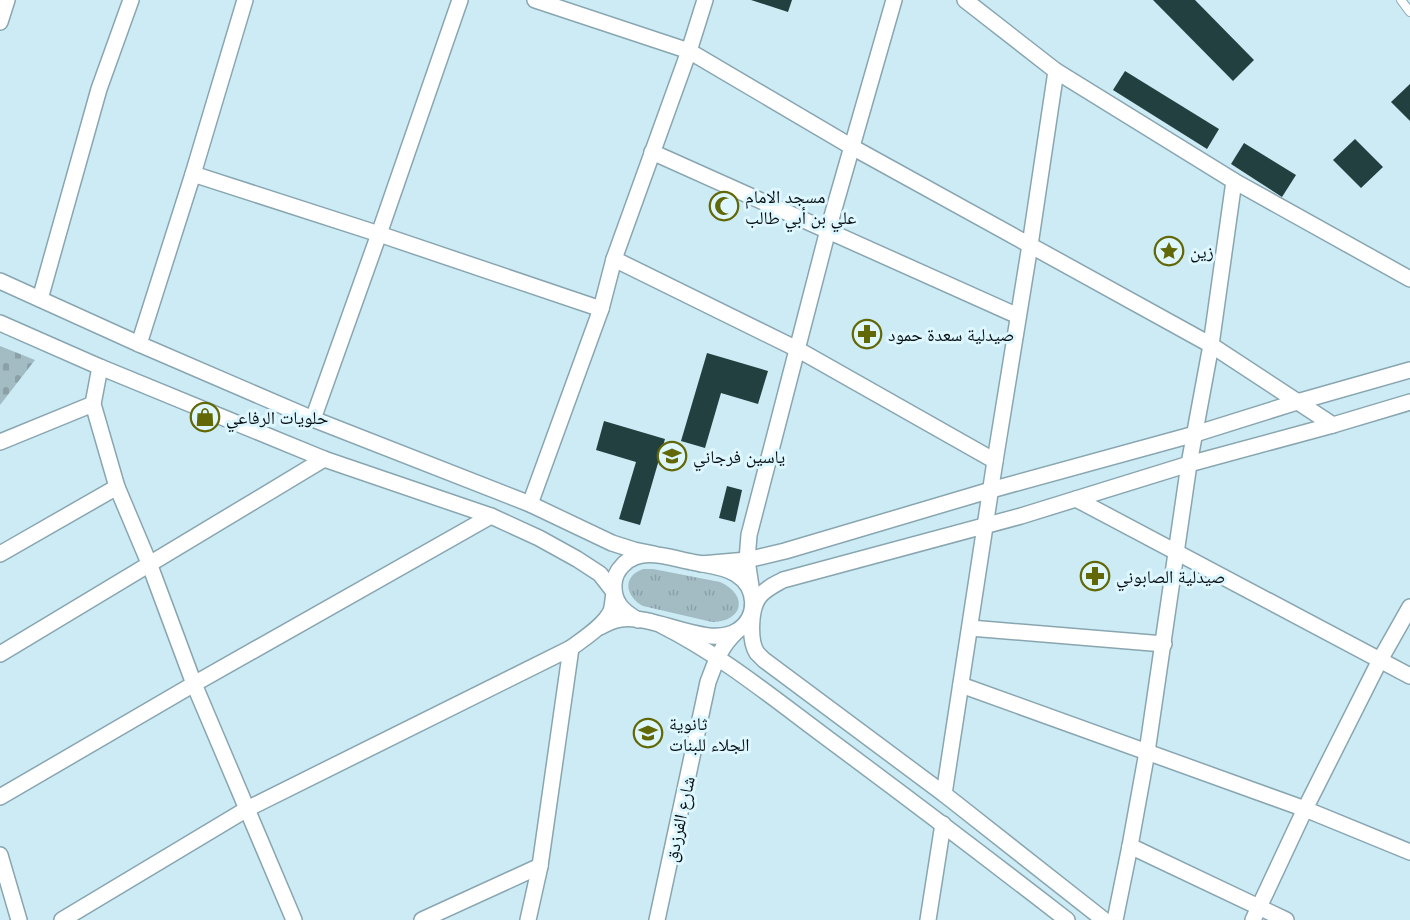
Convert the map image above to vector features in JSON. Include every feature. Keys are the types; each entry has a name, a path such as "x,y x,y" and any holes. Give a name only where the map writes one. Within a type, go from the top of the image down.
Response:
{"street":[{"path":"0,22 7,0"},
{"path":"40,299 99,89 131,0"},
{"path":"139,344 245,0"},
{"path":"313,419 460,0"},
{"path":"535,0 689,51 852,147 1211,345 1333,425"},
{"path":"530,504 601,309 614,259 689,51 705,0"},
{"path":"706,564 722,561 732,555 743,546 748,535 828,230 894,0"},
{"path":"965,0 1056,71 1234,181 1410,279"},
{"path":"944,794 1056,71"},
{"path":"652,152 1018,316"},
{"path":"193,174 601,309"},
{"path":"1115,920 1147,752 1189,464 1211,345 1234,181"},
{"path":"614,259 797,349 995,461"},
{"path":"0,281 313,419 530,504 612,543 633,550 724,569 736,574 746,582 752,592"},
{"path":"0,323 100,367 324,459 491,516 539,538 600,574 626,613 638,620"},
{"path":"100,367 93,404 117,487 149,563 194,684 294,920"},
{"path":"706,564 747,560 785,551 1410,370"},
{"path":"708,682 726,641 747,622 758,598 767,589 783,580 1021,516 1189,464 1410,402"},
{"path":"0,442 93,404"},
{"path":"0,654 324,459"},
{"path":"0,554 117,487"},
{"path":"1076,499 1410,676"},
{"path":"0,797 491,516"},
{"path":"748,535 747,560 753,609 752,639 756,651 764,660 944,794 1104,920"},
{"path":"62,920 247,808 571,648 595,630 610,613 613,603 614,578 620,567 629,559 639,555 654,554"},
{"path":"1256,914 1305,809 1380,660 1410,607"},
{"path":"595,630 611,621 621,619 638,620 710,636 724,636 738,630"},
{"path":"661,625 718,657 943,824 1067,920"},
{"path":"970,628 1164,644"},
{"path":"689,639 701,650 708,665 708,682"},
{"path":"528,920 540,867 571,648"},
{"name":"شارع الفرزدق","path":"657,920 708,682"},
{"path":"961,685 1305,809 1410,852"},
{"path":"928,920 943,824"},
{"path":"1130,846 1256,914 1286,920"},
{"path":"0,855 19,920"},
{"path":"422,920 540,867"}],"lane":[{"path":"1401,0 1410,12"}],"green space":[{"path":"0,346 35,360 0,405"},
{"path":"643,569 720,582 735,594 738,600 736,613 722,621 712,622 643,606 633,598 628,587 631,577"}],"building":[{"path":"751,0 792,0 788,12"},
{"path":"1153,0 1195,0 1254,60 1233,81"},
{"path":"1125,71 1219,129 1207,149 1113,90"},
{"path":"1410,84 1410,121 1391,102"},
{"path":"1355,139 1383,167 1361,188 1333,160"},
{"path":"1244,143 1296,175 1282,197 1231,164"},
{"path":"707,353 768,371 758,404 721,393 705,448 681,441"},
{"path":"604,421 665,439 640,525 619,519 636,462 596,450"},
{"path":"727,486 742,490 735,522 719,518"}],"place":[{"name":"مسجد الامام علي بن أبي طالب","path":"724,206"},
{"name":"زين","path":"1169,251"},
{"name":"صيدلية سعدة حمود","path":"867,334"},
{"name":"حلويات الرفاعي","path":"205,417"},
{"name":"ياسين فرجاني","path":"672,456"},
{"name":"صيدلية الصابوني","path":"1095,576"},
{"name":"ثانوية الجلاء للبنات","path":"648,733"}]}
